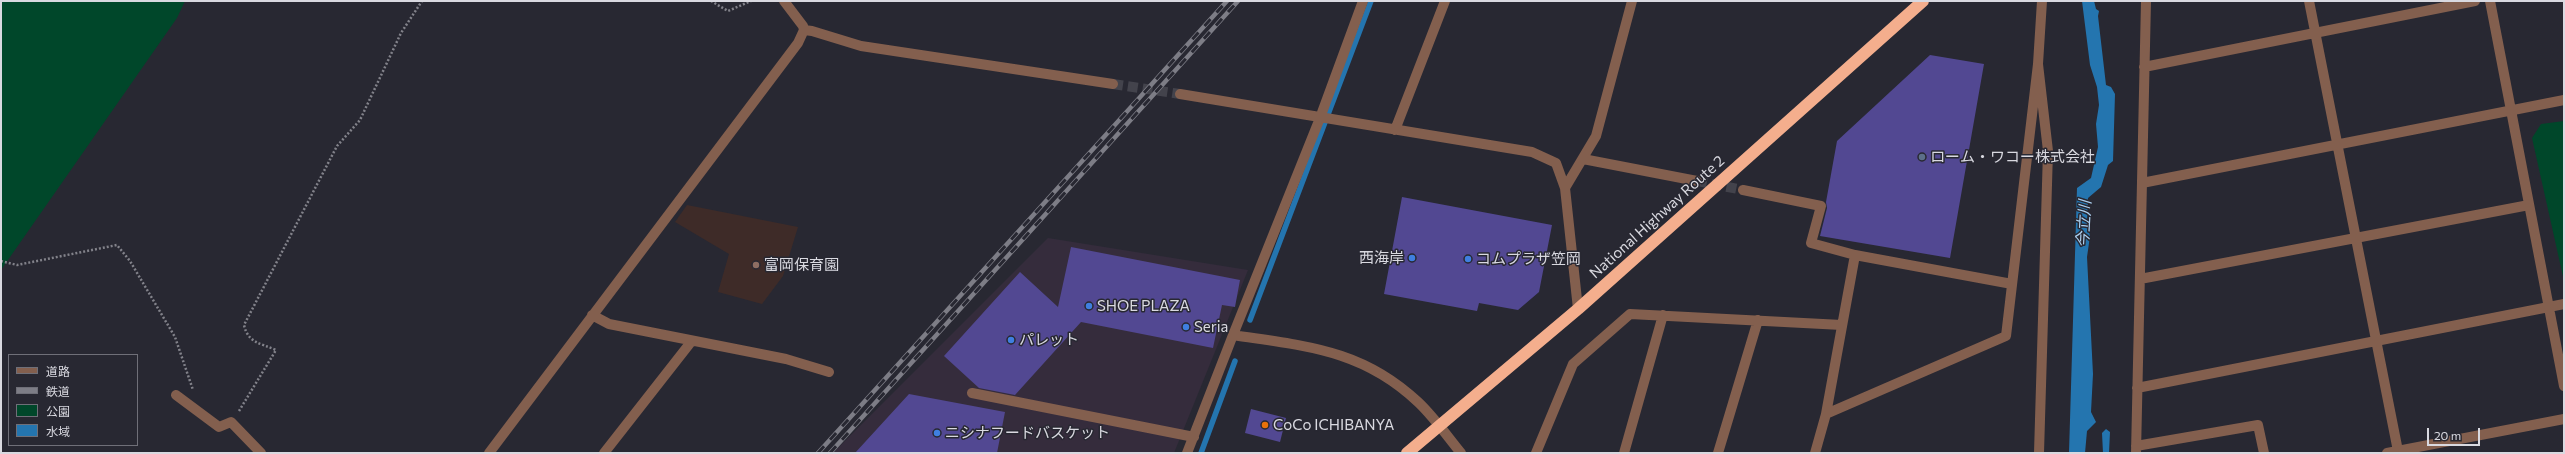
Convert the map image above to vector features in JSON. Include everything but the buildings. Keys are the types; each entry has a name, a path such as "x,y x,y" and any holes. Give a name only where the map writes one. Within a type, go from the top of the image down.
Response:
{"highway":[{"name":"National Highway Route 2","path":"1407,453 1578,309 1923,1"}],"street":[{"path":"784,1 804,30 861,46 1113,84"},
{"path":"1187,453 1233,335 1325,119 1363,1"},
{"path":"1396,130 1446,1"},
{"path":"1565,188 1596,136 1632,1"},
{"path":"2146,1 2136,450 2258,425 2264,453"},
{"path":"2309,1 2398,451"},
{"path":"2144,67 2475,1"},
{"path":"2490,1 2564,386"},
{"path":"1826,414 2006,336 2038,64 2041,2"},
{"path":"489,453 798,43 804,30"},
{"path":"2038,64 2048,151 2039,453"},
{"path":"1180,94 1532,152 1556,163 1565,188 1578,309"},
{"path":"2142,183 2564,100"},
{"path":"1583,159 1697,181"},
{"path":"1743,190 1821,206 1810,242 1855,255 2012,284"},
{"path":"2140,279 2529,205"},
{"path":"1815,453 1826,414 1855,255"},
{"path":"2138,388 2564,304"},
{"path":"1536,453 1573,364 1630,314 1842,325"},
{"path":"592,315 609,324 691,342 786,359 829,372"},
{"path":"1624,453 1663,316"},
{"path":"1718,453 1758,320"},
{"path":"1233,335 1308,347 1339,354 1368,365 1418,403 1461,453"},
{"path":"604,453 691,342"},
{"path":"972,393 1194,437"},
{"path":"176,395 219,427 231,422 261,453"},
{"path":"2387,453 2564,419"}],"path":[{"path":"231,422 276,350 253,340 246,334 244,324 336,146 360,120 401,33 422,1"},
{"path":"711,1 728,11 752,1"},
{"path":"1,260 17,265 117,245 130,261 175,337 201,413"}],"shaded area":[{"name":"富岡保育園","path":"687,205 798,227 783,276 762,304 718,292 729,254 675,222"},
{"path":"1048,238 1248,270 1174,453 833,453"}],"green space":[{"path":"1,1 185,1 177,18 1,270"},
{"path":"2564,121 2564,281 2532,138 2541,124"}],"water":[{"name":"今立川","path":"2082,1 2094,1 2096,9 2099,11 2098,16 2106,85 2111,87 2115,94 2113,161 2108,165 2101,187 2088,198 2087,223 2090,236 2087,257 2093,374 2091,412 2096,422 2087,431 2085,453 2069,453 2077,188 2091,178 2098,147 2096,124 2099,105 2097,87 2090,65"},
{"path":"2106,429 2110,432 2109,453 2103,453 2102,433"}],"waterway":[{"path":"1250,320 1371,1"},
{"path":"1201,453 1235,361"}],"tunnel":[{"path":"1113,84 1180,94"},
{"path":"1697,181 1743,190"}],"railway":[{"path":"818,453 1227,1"},
{"path":"830,453 1238,1"}],"place":[{"name":"ローム・ワコー株式会社","path":"1922,157"},
{"name":"西海岸","path":"1412,258"},
{"name":"コムプラザ笠岡","path":"1468,259"},
{"name":"富岡保育園","path":"756,265"},
{"name":"SHOE PLAZA","path":"1089,306"},
{"name":"Seria","path":"1186,327"},
{"name":"パレット","path":"1011,340"},
{"name":"CoCo ICHIBANYA","path":"1265,425"},
{"name":"ニシナフードバスケット","path":"937,433"}]}
